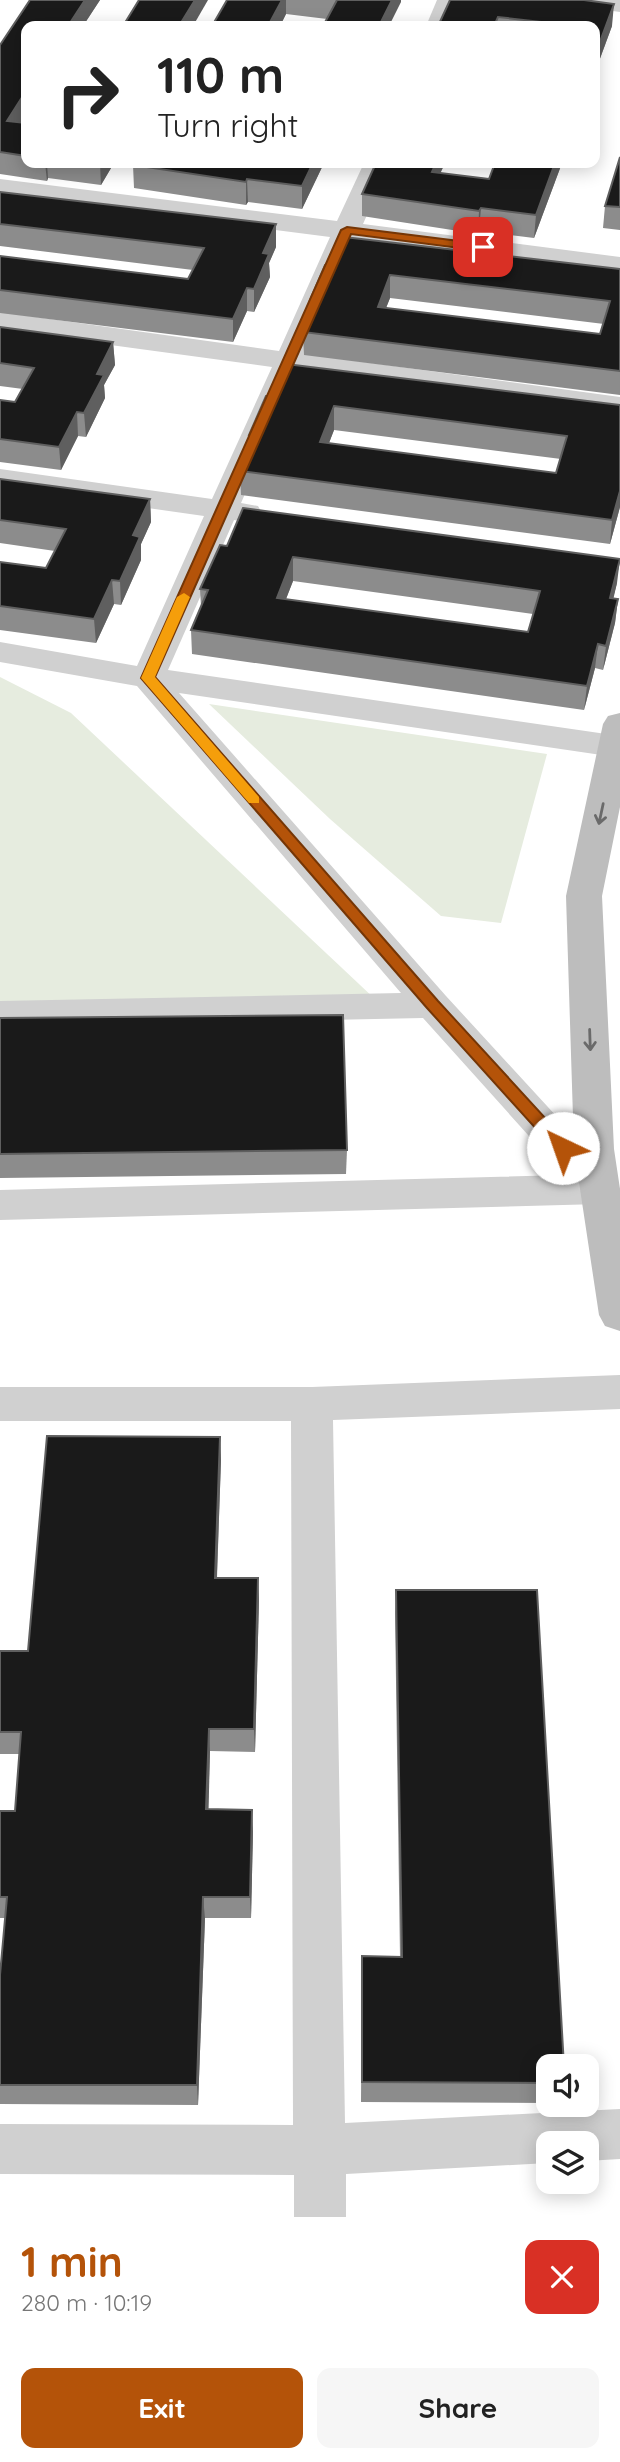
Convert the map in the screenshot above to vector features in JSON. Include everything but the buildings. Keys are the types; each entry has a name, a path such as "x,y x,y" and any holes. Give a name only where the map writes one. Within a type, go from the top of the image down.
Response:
{"street":[{"path":"440,21 449,0"},
{"path":"579,0 620,5"},
{"path":"148,678 375,168"},
{"path":"0,187 620,265"},
{"path":"0,321 620,406"},
{"path":"0,478 278,517"},
{"path":"0,652 148,678 618,735 584,896 594,1149 620,1315"},
{"path":"148,678 433,1004 600,1189"},
{"path":"0,1014 433,1004"},
{"path":"0,1205 600,1189"},
{"path":"0,1404 312,1404 620,1392"},
{"path":"312,1404 320,2217"},
{"path":"0,2149 319,2150 620,2134"}],"shaded area":[{"path":"0,677 71,713 376,1000 0,1005"},
{"path":"209,704 547,754 501,923 441,916 330,819"}],"slow traffic":[{"path":"184,597 148,678 254,800"}],"route":[{"path":"483,247 347,230 148,678 433,1004 563,1148"}]}
